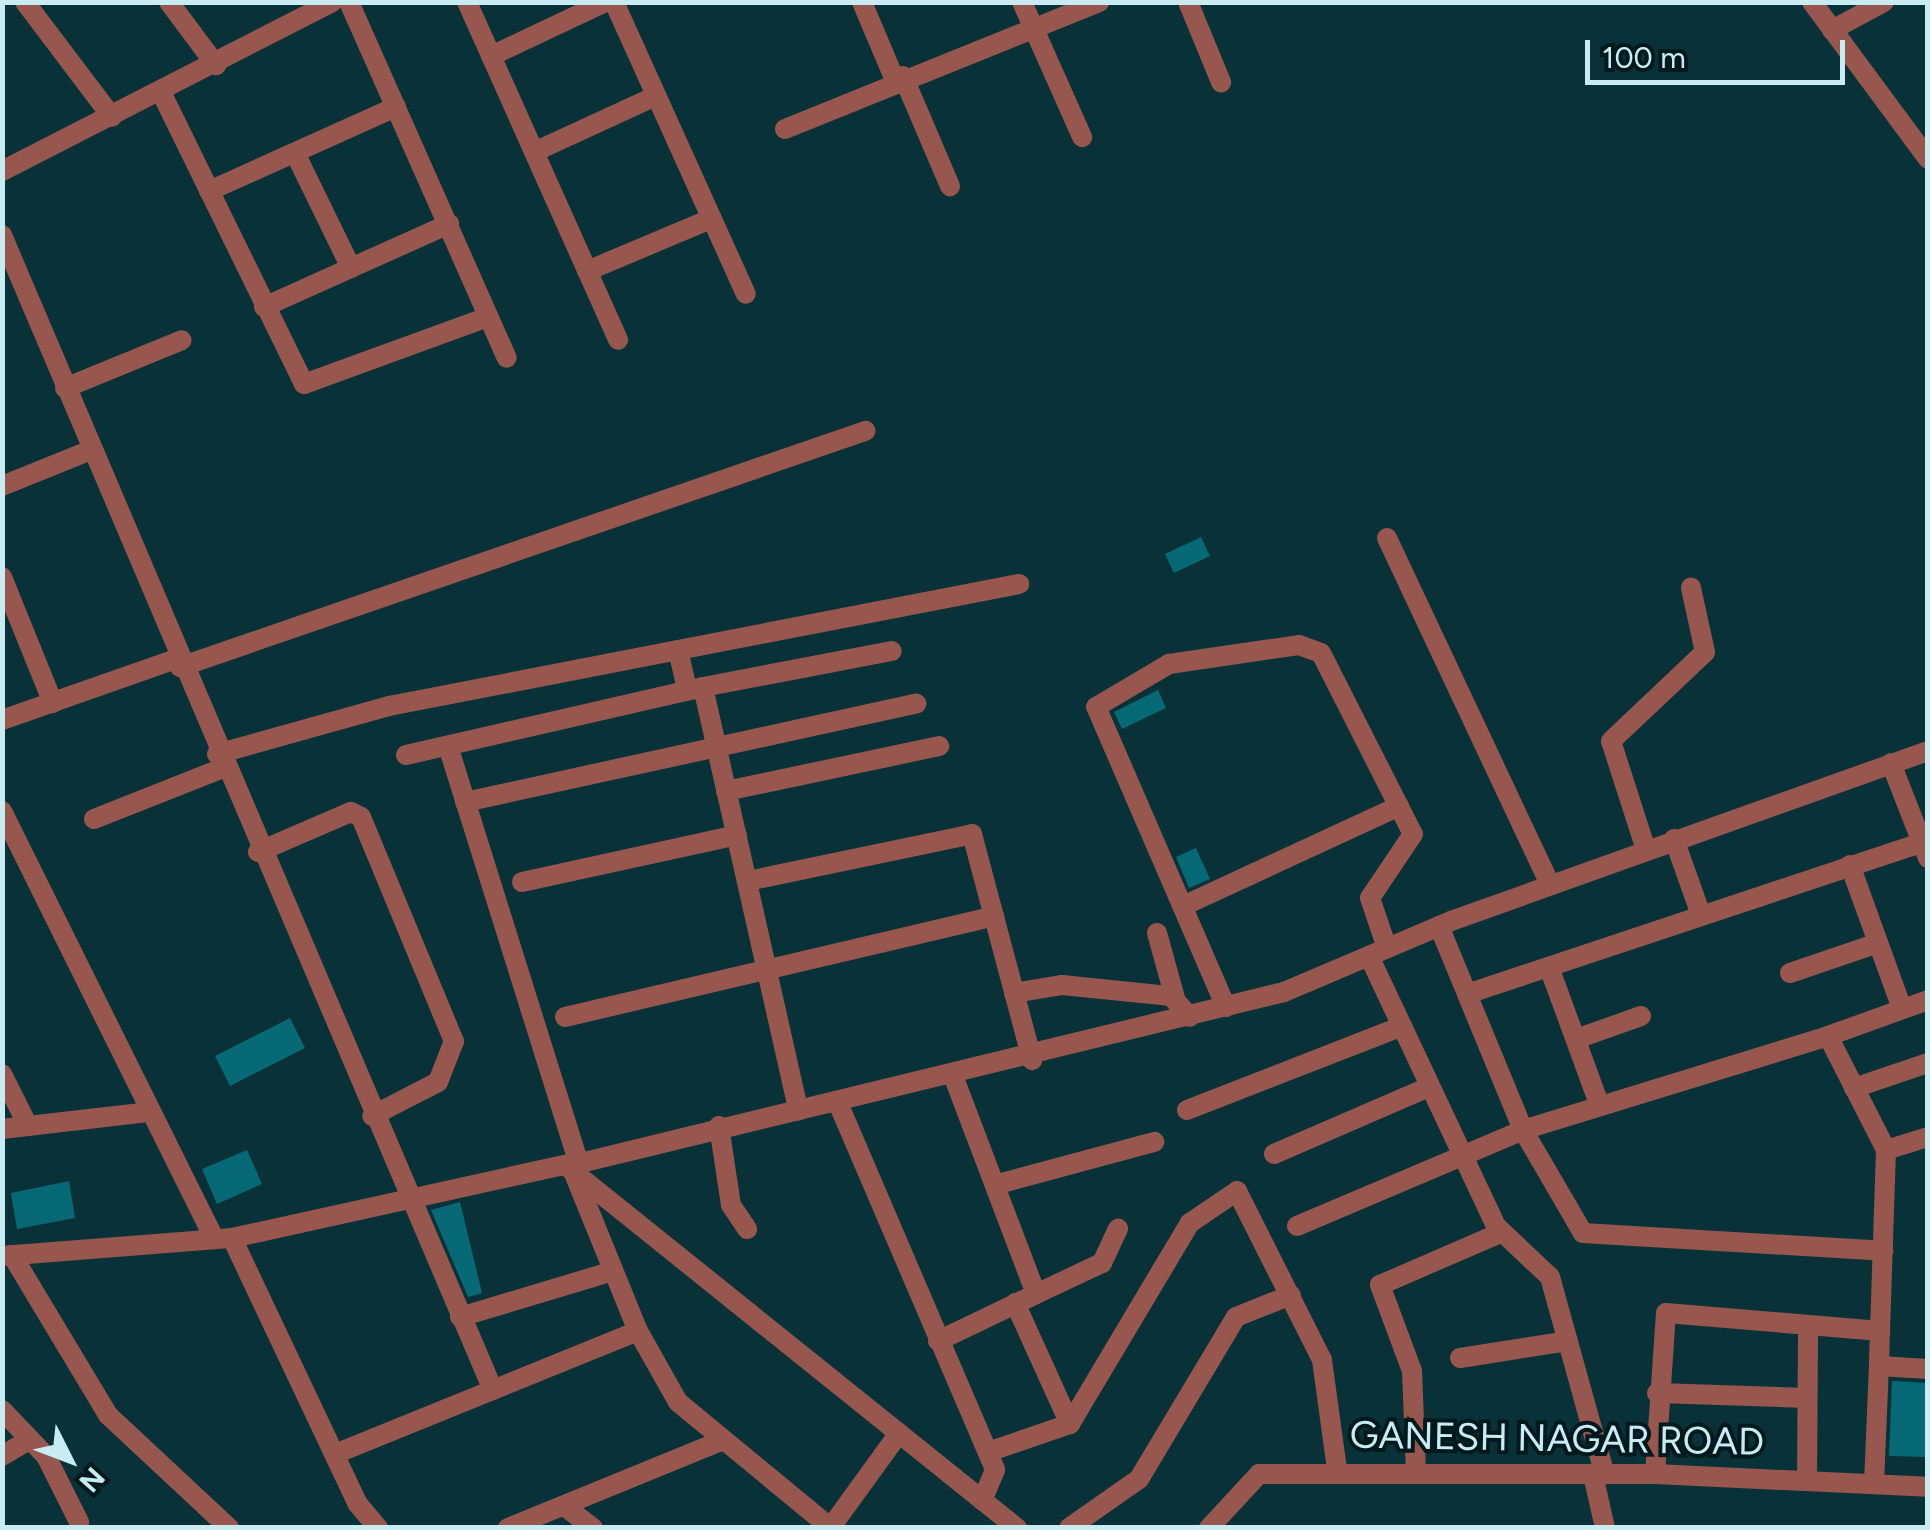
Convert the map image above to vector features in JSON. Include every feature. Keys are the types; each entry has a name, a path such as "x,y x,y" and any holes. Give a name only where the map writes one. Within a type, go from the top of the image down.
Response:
{"street":[{"path":"25,2 112,116"},
{"path":"170,2 216,65"},
{"path":"349,2 507,358"},
{"path":"468,2 618,340"},
{"path":"491,56 605,2"},
{"path":"614,2 746,294"},
{"path":"862,2 950,186"},
{"path":"1022,2 1082,137"},
{"path":"785,129 899,78 1099,2"},
{"path":"1188,2 1221,82"},
{"path":"1812,2 1928,159"},
{"path":"1832,30 1884,2"},
{"path":"2,171 216,65 320,5"},
{"path":"161,92 264,308 308,385 488,317"},
{"path":"534,152 656,96"},
{"path":"208,191 396,106"},
{"path":"295,153 351,268"},
{"path":"587,271 712,219"},
{"path":"264,308 449,224"},
{"path":"2,235 258,852 494,1390"},
{"path":"65,388 182,340"},
{"path":"2,720 865,430"},
{"path":"2,486 90,450"},
{"path":"1388,538 1550,885"},
{"path":"2,577 53,702"},
{"path":"94,820 220,761 388,706 1019,584"},
{"path":"1646,850 1611,741 1705,652 1690,588"},
{"path":"2,607 22,624"},
{"path":"1226,1008 1096,707 1120,686 1202,656 1309,645 1399,806 1412,845 1370,898 1378,952 1402,1026 1500,1233 1546,1271 1568,1341 1599,1475 1606,1528"},
{"path":"678,650 716,747 798,1110"},
{"path":"406,755 695,688 892,651"},
{"path":"466,802 916,704"},
{"path":"448,746 573,1166 638,1331 678,1402 719,1442 831,1527 899,1433"},
{"path":"726,790 938,746"},
{"path":"229,1528 108,1415 7,1255 223,1238 407,1197 573,1166 719,1126 1032,1060 1226,1008 1674,839 1928,751"},
{"path":"1467,994 1850,865 1925,847 1891,763"},
{"path":"1183,906 1399,806"},
{"path":"2,811 150,1112 223,1238 335,1454 378,1528"},
{"path":"258,852 351,812 361,817 446,1015 447,1072 372,1116"},
{"path":"748,881 970,833 1032,1060"},
{"path":"522,882 737,835"},
{"path":"1674,839 1701,915"},
{"path":"1850,865 1902,1009"},
{"path":"565,1017 994,916"},
{"path":"1439,926 1523,1130 1583,1233 1883,1251"},
{"path":"1157,933 1175,998 1190,1017"},
{"path":"1790,973 1878,943"},
{"path":"1549,967 1600,1106"},
{"path":"1014,993 1062,985 1175,998"},
{"path":"1297,1226 1523,1130 1828,1036 1928,1000"},
{"path":"1576,1039 1641,1016"},
{"path":"1187,1110 1402,1026"},
{"path":"1828,1036 1886,1150 1874,1484"},
{"path":"1854,1088 1928,1063"},
{"path":"2,1074 28,1126"},
{"path":"954,1078 998,1184 1036,1294"},
{"path":"1274,1154 1429,1087"},
{"path":"838,1103 996,1474 982,1500"},
{"path":"2,1129 150,1112"},
{"path":"719,1126 730,1206 747,1229"},
{"path":"1886,1150 1928,1137"},
{"path":"998,1184 1154,1142"},
{"path":"573,1166 1017,1528"},
{"path":"988,1452 1070,1424 1190,1223 1234,1192 1290,1296 1327,1380 1337,1470"},
{"path":"938,1341 1102,1263 1118,1230"},
{"path":"1416,1474 1412,1371 1379,1287 1500,1233"},
{"path":"460,1316 613,1271"},
{"path":"1069,1528 1140,1479 1236,1317 1290,1296"},
{"path":"1015,1303 1070,1424"},
{"path":"1655,1474 1657,1393 1666,1312 1880,1331"},
{"path":"1806,1479 1808,1324"},
{"path":"335,1454 638,1331"},
{"path":"1460,1358 1568,1341"},
{"path":"1879,1366 1928,1370"},
{"path":"1657,1393 1808,1398"},
{"path":"2,1410 25,1442 46,1456 80,1526"},
{"path":"2,1456 25,1442"},
{"path":"508,1528 719,1442"},
{"name":"GANESH NAGAR ROAD","path":"1210,1528 1259,1474 1337,1470 1416,1474 1655,1474 1928,1487"},
{"path":"564,1506 592,1528"}],"building":[{"path":"1201,537 1210,556 1174,573 1165,554"},
{"path":"1158,690 1166,708 1122,729 1114,712"},
{"path":"1196,848 1210,879 1189,888 1176,857"},
{"path":"290,1018 305,1048 230,1086 215,1056"},
{"path":"247,1150 262,1184 217,1204 202,1169"},
{"path":"69,1181 75,1218 17,1229 11,1193"},
{"path":"460,1202 482,1293 468,1297 431,1210"},
{"path":"1892,1381 1928,1383 1928,1457 1889,1456"}]}
